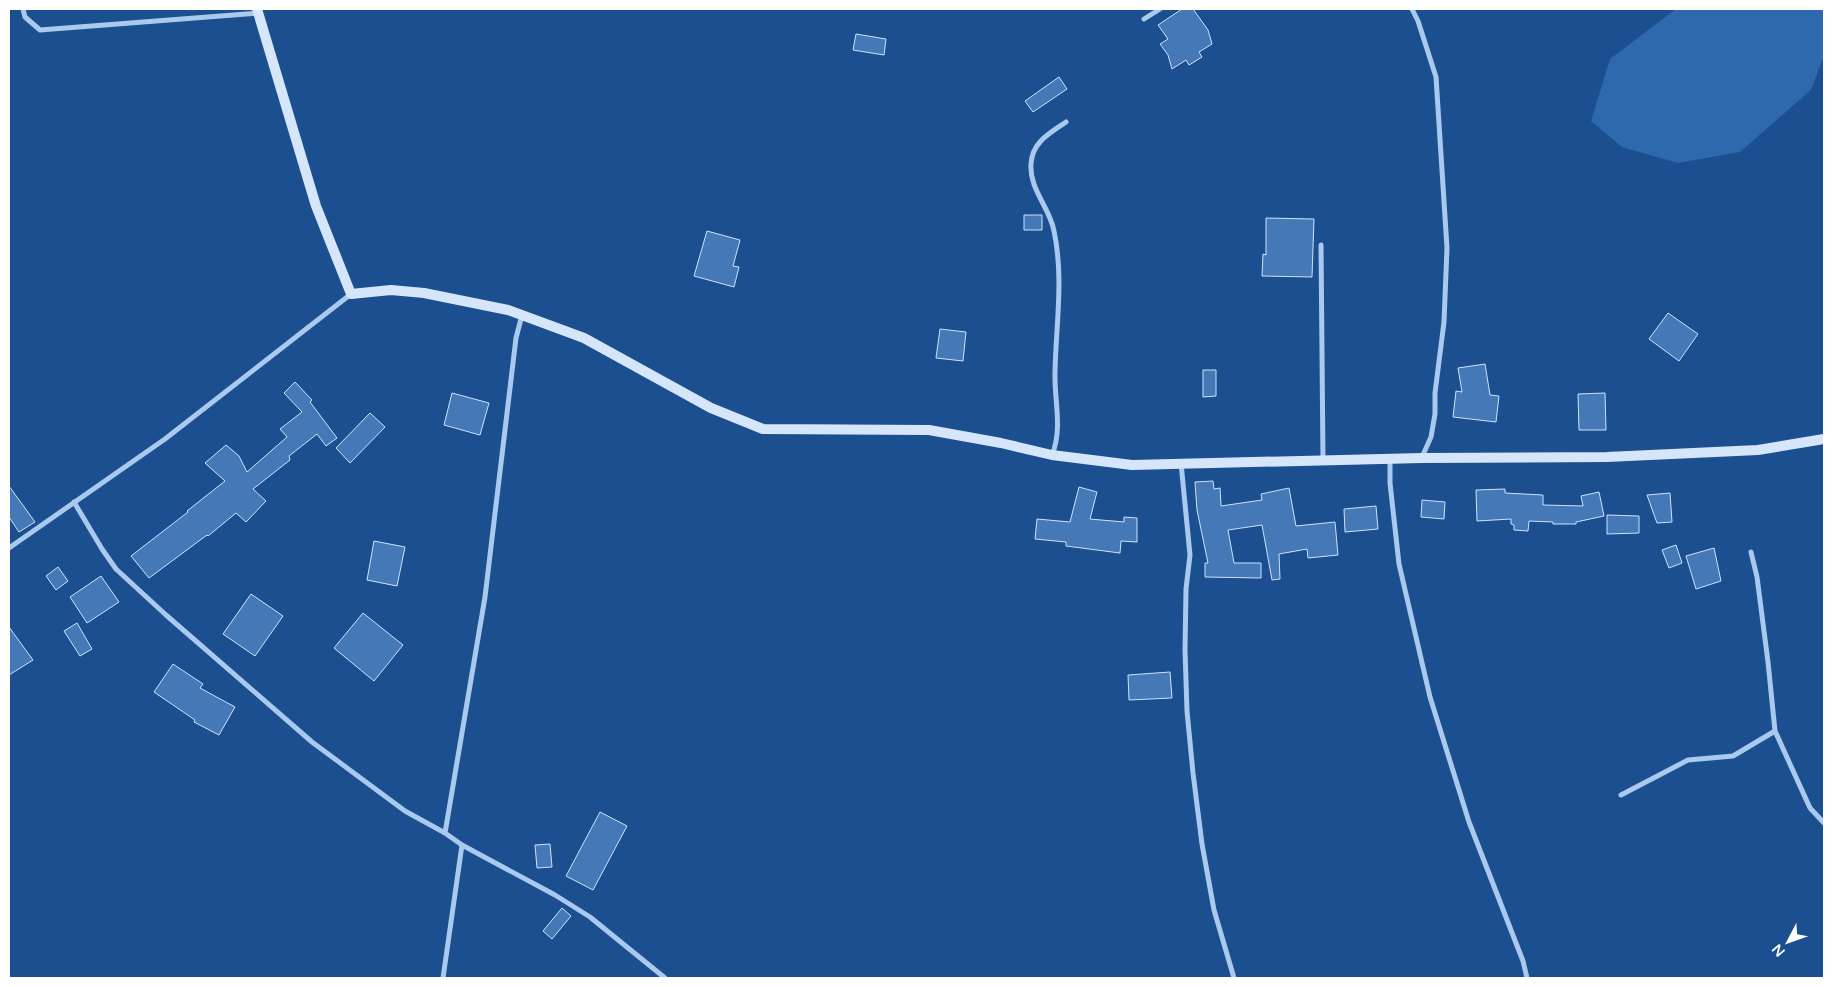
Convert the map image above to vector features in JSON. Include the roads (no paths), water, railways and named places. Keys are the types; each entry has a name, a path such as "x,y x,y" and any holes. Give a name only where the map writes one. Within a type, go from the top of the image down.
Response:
{"main road":[{"path":"257,11 316,206 351,294 391,290 424,293 508,310 584,338 711,408 763,429 929,430 1052,454 1132,465 1390,458 1626,456 1758,450 1824,439"}],"street":[{"path":"24,9 25,17 40,30 257,11"},
{"path":"1144,19 1160,9"},
{"path":"1412,9 1418,21 1436,78 1447,248 1444,322 1435,393 1435,414 1431,437 1422,458"},
{"path":"1052,454 1056,444 1058,419 1055,373 1060,282 1058,252 1052,219 1038,195 1032,177 1031,164 1033,151 1040,141 1066,122"},
{"path":"1321,246 1323,460"},
{"path":"9,548 165,439 351,294"},
{"path":"445,833 485,597 516,338 522,315"},
{"path":"1390,458 1390,483 1399,564 1430,697 1469,822 1528,978"},
{"path":"1181,463 1190,555 1186,589 1185,650 1187,711 1193,773 1202,844 1214,910 1234,978"},
{"path":"74,502 116,569 312,742 405,811 445,833 462,845 555,895 590,917 666,978"},
{"path":"1751,552 1763,624 1775,731 1810,808 1824,823"},
{"path":"1621,795 1688,760 1733,756 1775,731"},
{"path":"443,978 462,845"}]}
